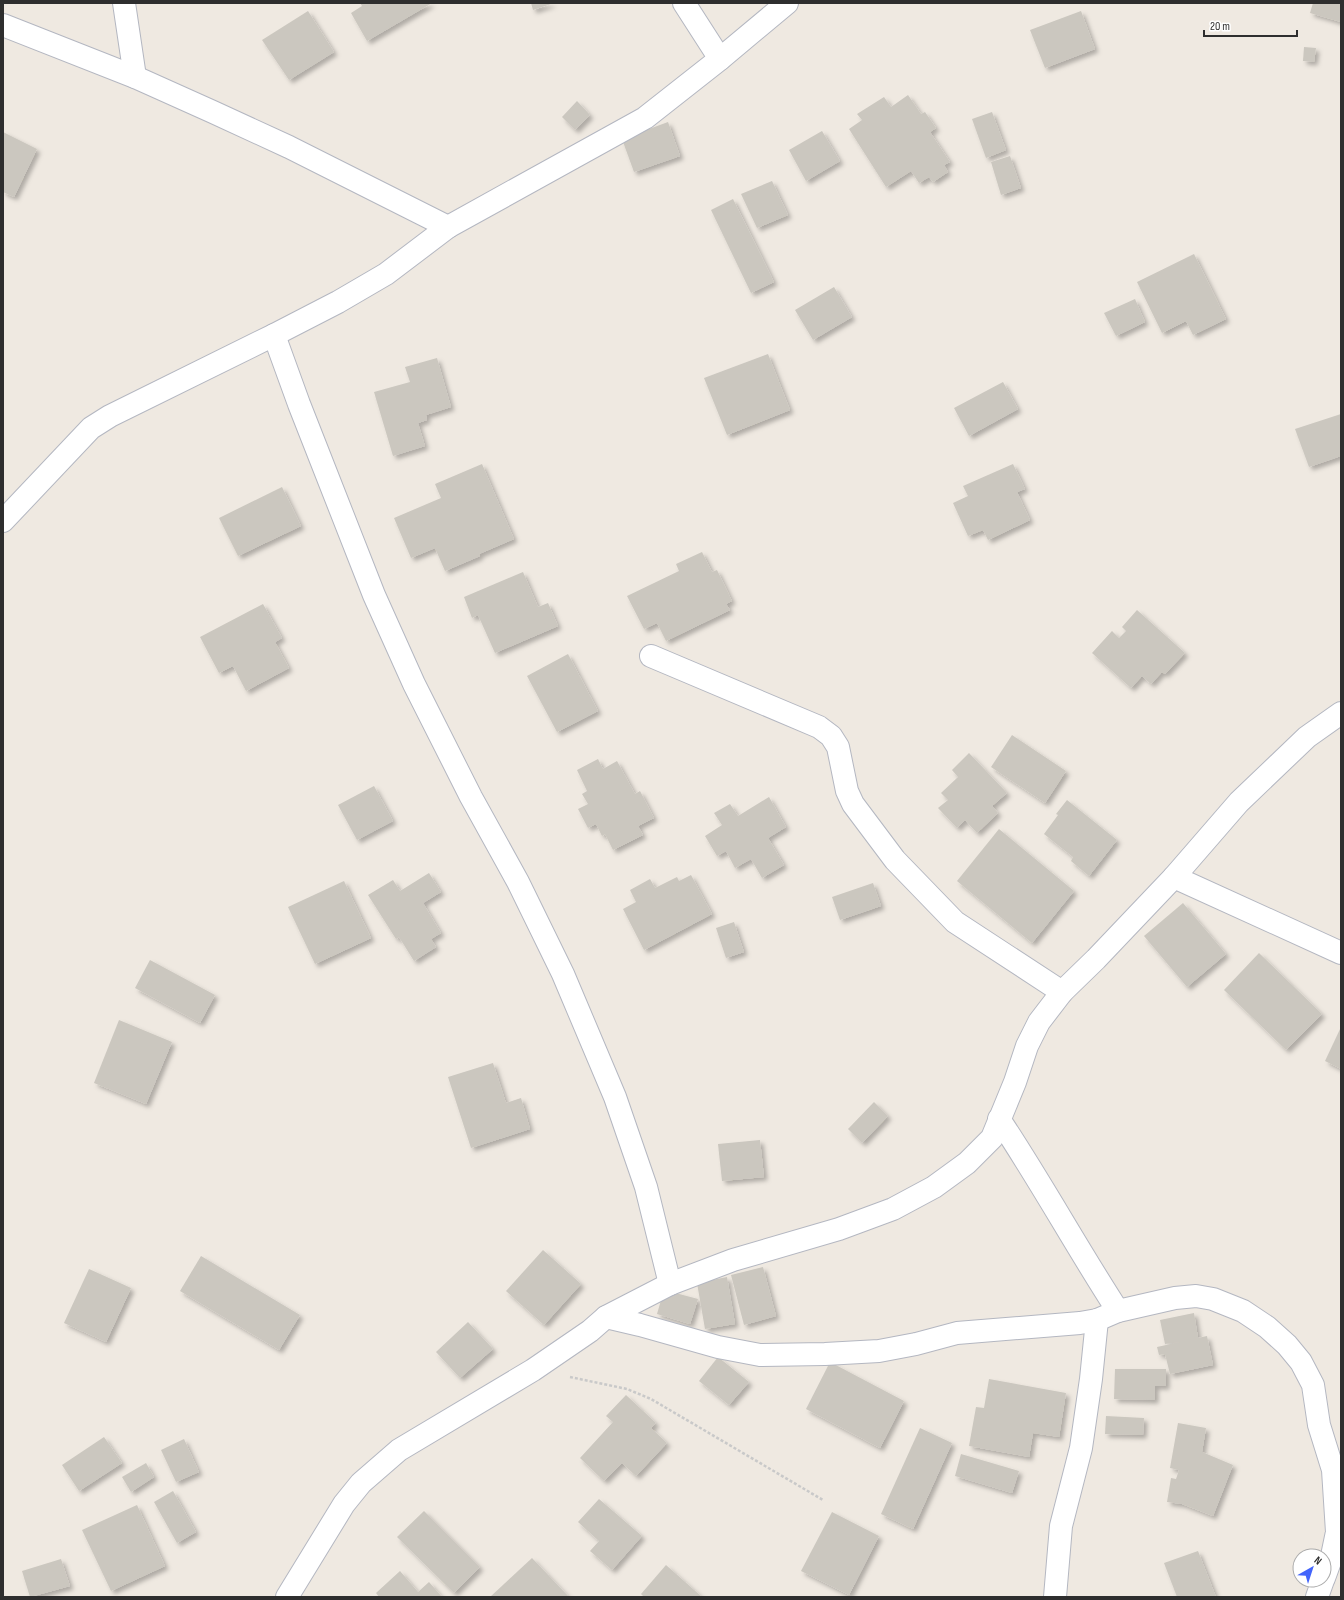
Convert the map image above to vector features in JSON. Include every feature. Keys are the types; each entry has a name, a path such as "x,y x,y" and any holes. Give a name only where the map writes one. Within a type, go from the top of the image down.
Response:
{"street":[{"path":"124,3 136,77"},
{"path":"684,3 720,59"},
{"path":"3,521 91,428 110,416 338,302 386,274 448,227 645,118 720,59 787,3"},
{"path":"3,25 136,77 288,147 448,227"},
{"path":"274,335 299,404 374,595 414,684 471,797 518,882 560,967 615,1096 646,1187 670,1284"},
{"path":"651,656 819,727 831,736 838,748 847,791 853,804 895,860 955,922 1062,992"},
{"path":"287,1597 344,1504 361,1483 398,1450 532,1370 590,1331 606,1317 670,1284 733,1260 839,1229 893,1209 934,1187 967,1163 992,1138 1015,1082 1027,1046 1039,1022 1062,992 1096,959 1174,877 1245,797 1308,737 1341,713"},
{"path":"1174,877 1341,953"},
{"path":"999,1119 1026,1159 1097,1279 1118,1311"},
{"path":"606,1317 640,1325 718,1348 760,1355 824,1354 879,1352 957,1333 1043,1327 1097,1320 1118,1311 1176,1298 1196,1296 1213,1299 1243,1310 1267,1327 1287,1345 1301,1362 1314,1385 1320,1425 1333,1470 1337,1532 1332,1556"},
{"path":"1055,1597 1061,1526 1081,1448 1092,1379 1097,1320"}],"path":[{"path":"532,1370 627,1389 651,1399 823,1500"}],"building":[{"path":"360,3 432,3 367,41 351,13 362,6"},
{"path":"531,3 554,3 533,10"},
{"path":"1313,3 1341,3 1341,22 1310,13"},
{"path":"308,11 334,52 289,80 262,40"},
{"path":"1081,11 1095,49 1045,68 1030,30"},
{"path":"1304,47 1316,48 1314,62 1303,61"},
{"path":"908,95 921,114 925,112 936,128 930,132 950,162 944,165 948,172 933,182 929,177 919,183 911,171 886,187 849,129 862,120 857,114 884,97 891,107"},
{"path":"577,101 590,115 575,130 562,117"},
{"path":"992,112 1006,150 986,158 972,119"},
{"path":"668,122 680,156 634,172 622,139"},
{"path":"822,131 840,161 806,181 789,150"},
{"path":"3,132 37,149 14,197 3,192"},
{"path":"1010,156 1021,188 1001,195 991,162"},
{"path":"772,181 788,215 757,228 741,194"},
{"path":"733,199 774,282 751,293 711,210"},
{"path":"1194,254 1226,319 1193,335 1186,321 1162,333 1137,282"},
{"path":"834,287 852,317 813,340 795,310"},
{"path":"1135,299 1145,322 1116,336 1104,313"},
{"path":"768,354 790,410 727,435 704,378"},
{"path":"437,358 451,407 426,415 427,420 418,423 425,446 393,456 374,392 410,382 405,367"},
{"path":"1003,382 1018,409 969,436 954,408"},
{"path":"1341,414 1341,456 1309,467 1295,429"},
{"path":"482,464 514,539 445,571 435,548 411,558 394,518 441,498 435,484"},
{"path":"1013,464 1025,489 1017,492 1030,520 988,540 983,530 968,536 953,503 968,496 963,486"},
{"path":"282,487 301,526 238,556 219,518"},
{"path":"702,552 712,572 717,570 732,601 726,604 730,610 666,641 657,623 644,629 627,596 679,571 676,564"},
{"path":"523,572 538,607 548,603 558,626 495,653 478,615 472,618 464,597"},
{"path":"263,604 282,638 275,642 289,668 246,691 233,666 219,673 200,637"},
{"path":"1137,610 1185,653 1165,674 1162,672 1151,684 1142,676 1131,688 1092,653 1112,631 1119,638 1126,631 1122,627"},
{"path":"568,654 598,711 557,732 527,676"},
{"path":"1012,735 1066,771 1045,803 991,767"},
{"path":"969,753 1007,793 992,806 998,813 977,833 965,820 957,828 938,808 948,800 941,793 958,777 952,770"},
{"path":"598,759 603,769 617,761 635,794 640,791 654,818 638,826 643,835 613,850 605,834 602,836 596,824 588,828 578,809 588,804 582,794 587,791 577,770"},
{"path":"374,786 393,821 357,840 338,805"},
{"path":"769,797 786,827 768,838 784,865 762,878 751,859 735,868 726,851 717,856 705,836 722,825 714,813 730,804 738,816"},
{"path":"1067,800 1117,840 1089,876 1071,861 1073,857 1044,834 1058,815 1056,814"},
{"path":"999,829 1074,891 1032,943 957,881"},
{"path":"429,873 441,892 423,903 441,933 431,939 436,947 414,961 399,937 396,939 368,895 393,880 400,891"},
{"path":"691,875 712,914 644,950 623,909 636,902 630,890 650,879 655,888 677,877 679,881"},
{"path":"344,881 371,938 315,964 288,907"},
{"path":"873,883 881,906 840,920 832,897"},
{"path":"1183,903 1226,954 1187,987 1144,936"},
{"path":"734,922 744,952 726,958 716,928"},
{"path":"1259,953 1322,1014 1286,1050 1224,990"},
{"path":"150,960 215,995 200,1023 135,988"},
{"path":"119,1020 172,1042 146,1104 94,1083"},
{"path":"1341,1027 1341,1069 1325,1061"},
{"path":"493,1063 506,1103 521,1098 530,1129 471,1148 448,1077"},
{"path":"874,1102 888,1116 862,1143 848,1129"},
{"path":"760,1140 764,1177 722,1181 718,1144"},
{"path":"543,1250 581,1284 544,1325 506,1291"},
{"path":"201,1256 300,1315 279,1350 180,1291"},
{"path":"763,1267 776,1316 744,1325 731,1275"},
{"path":"89,1269 131,1288 106,1342 64,1323"},
{"path":"727,1277 735,1324 705,1329 697,1283"},
{"path":"664,1290 698,1299 690,1324 657,1314"},
{"path":"1194,1313 1198,1338 1207,1336 1213,1365 1170,1374 1165,1354 1159,1355 1157,1347 1180,1342 1165,1344 1160,1320"},
{"path":"468,1322 493,1349 460,1378 436,1352"},
{"path":"718,1357 749,1382 729,1405 699,1381"},
{"path":"830,1362 904,1401 880,1448 806,1409"},
{"path":"1115,1369 1166,1369 1166,1386 1155,1386 1155,1400 1114,1399"},
{"path":"989,1379 1066,1393 1059,1437 1033,1433 1029,1457 969,1446 976,1407 984,1408"},
{"path":"626,1395 656,1423 651,1428 667,1443 636,1476 622,1463 604,1481 580,1458 613,1422 606,1416"},
{"path":"1106,1416 1144,1418 1143,1435 1105,1434"},
{"path":"1178,1423 1206,1428 1202,1452 1233,1465 1213,1516 1182,1504 1167,1502 1171,1478 1176,1479 1179,1470 1170,1468"},
{"path":"920,1428 952,1443 913,1529 881,1514"},
{"path":"104,1437 122,1463 79,1491 62,1465"},
{"path":"184,1439 199,1472 176,1482 161,1450"},
{"path":"961,1454 1019,1471 1012,1493 955,1476"},
{"path":"146,1463 154,1477 131,1492 122,1477"},
{"path":"173,1491 196,1532 177,1543 154,1502"},
{"path":"599,1499 642,1536 612,1570 590,1551 599,1541 578,1522"},
{"path":"137,1505 165,1566 111,1591 82,1530"},
{"path":"424,1511 480,1567 454,1593 397,1537"},
{"path":"832,1512 879,1536 849,1595 801,1571"},
{"path":"1198,1551 1216,1597 1177,1597 1164,1563"},
{"path":"532,1558 569,1597 490,1597"},
{"path":"61,1559 70,1586 30,1597 22,1571"},
{"path":"666,1565 702,1597 644,1597 641,1594"},
{"path":"400,1571 418,1592 429,1582 442,1597 379,1597 376,1593"}]}
